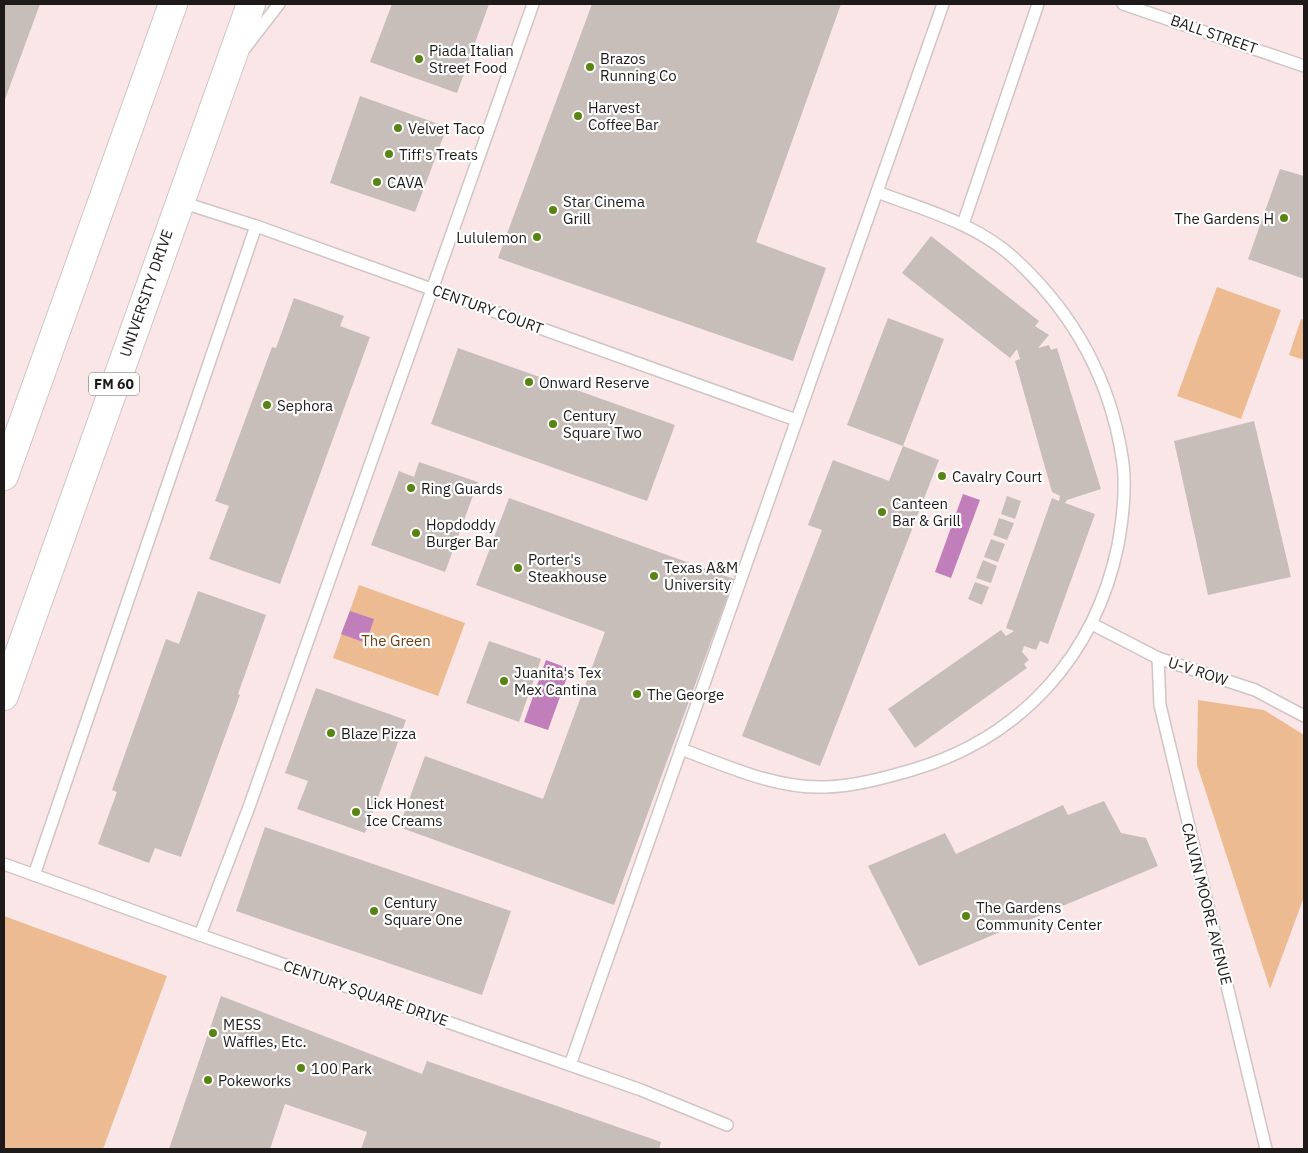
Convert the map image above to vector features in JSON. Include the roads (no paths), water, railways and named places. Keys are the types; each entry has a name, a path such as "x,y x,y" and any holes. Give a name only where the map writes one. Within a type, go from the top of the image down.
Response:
{"main road":[{"path":"4,476 173,4"},
{"name":"UNIVERSITY DRIVE","path":"4,696 251,4"}],"lane":[{"path":"225,73 278,4"},
{"path":"200,935 249,807 533,4"},
{"path":"570,1065 943,4"},
{"path":"962,224 1038,4"},
{"name":"BALL STREET","path":"1123,4 1304,66"},
{"path":"681,749 751,774 790,784 825,787 880,780 934,764 977,745 1018,716 1060,674 1092,624 1112,572 1123,520 1123,459 1107,395 1083,340 1056,301 1014,258 962,224 877,192"},
{"name":"CENTURY COURT","path":"179,202 256,226 796,420"},
{"path":"34,875 256,226"},
{"name":"U-V ROW","path":"1092,624 1158,658 1255,690 1304,716"},
{"name":"CALVIN MOORE AVENUE","path":"1158,658 1160,705 1266,1149"},
{"name":"CENTURY SQUARE DRIVE","path":"4,864 570,1065 727,1125"}],"place":[{"name":"Piada Italian Street Food","path":"419,59"},
{"name":"Brazos Running Co","path":"590,67"},
{"name":"Harvest Coffee Bar","path":"578,116"},
{"name":"Velvet Taco","path":"398,128"},
{"name":"Tiff's Treats","path":"389,154"},
{"name":"CAVA","path":"377,182"},
{"name":"Star Cinema Grill","path":"553,210"},
{"name":"The Gardens H","path":"1284,218"},
{"name":"Lululemon","path":"537,237"},
{"name":"Onward Reserve","path":"529,382"},
{"name":"Sephora","path":"267,405"},
{"name":"Century Square Two","path":"553,424"},
{"name":"Cavalry Court","path":"942,476"},
{"name":"Ring Guards","path":"411,488"},
{"name":"Canteen Bar & Grill","path":"882,512"},
{"name":"Hopdoddy Burger Bar","path":"416,533"},
{"name":"Porter's Steakhouse","path":"518,568"},
{"name":"Texas A&M University","path":"654,576"},
{"name":"Juanita's Tex Mex Cantina","path":"504,681"},
{"name":"The George","path":"637,694"},
{"name":"Blaze Pizza","path":"331,733"},
{"name":"Lick Honest Ice Creams","path":"356,812"},
{"name":"Century Square One","path":"374,911"},
{"name":"The Gardens Community Center","path":"966,916"},
{"name":"MESS Waffles, Etc.","path":"213,1033"},
{"name":"100 Park","path":"301,1068"},
{"name":"Pokeworks","path":"208,1080"}],"park label":[{"name":"The Green","path":"396,640"}]}
